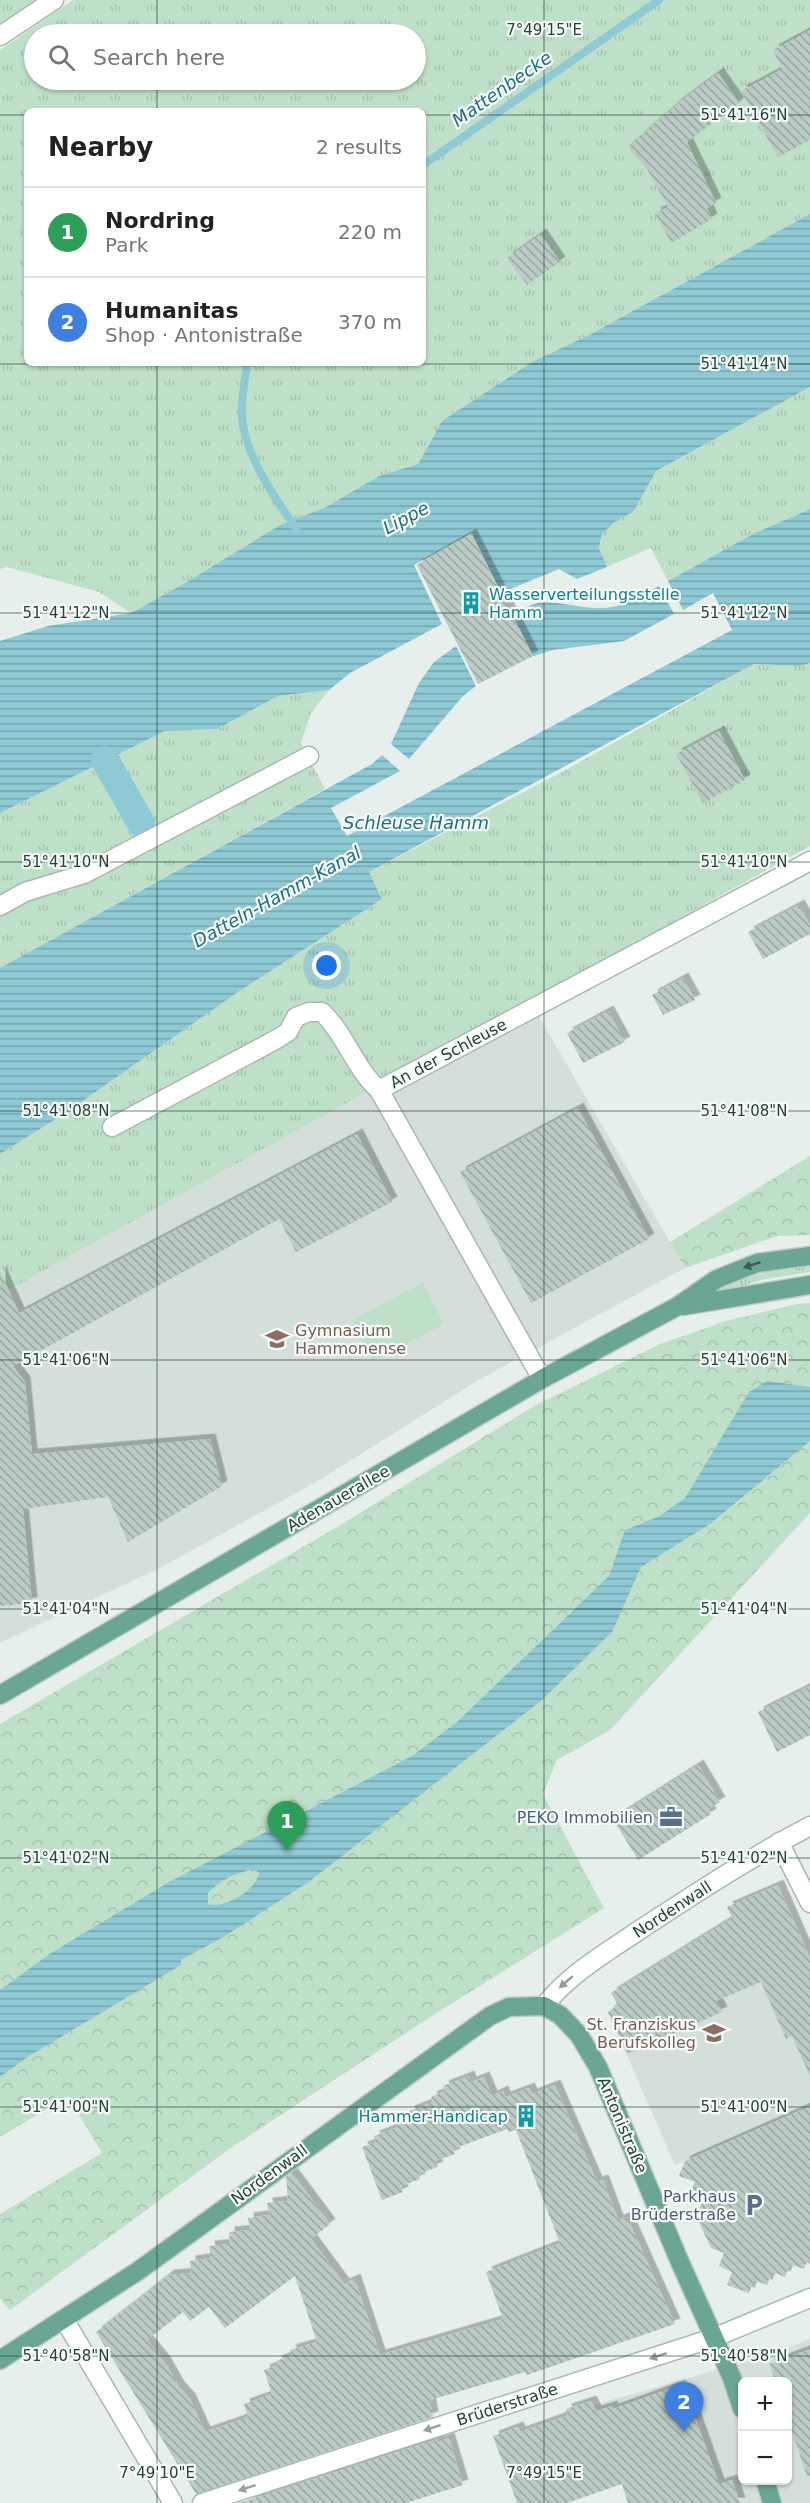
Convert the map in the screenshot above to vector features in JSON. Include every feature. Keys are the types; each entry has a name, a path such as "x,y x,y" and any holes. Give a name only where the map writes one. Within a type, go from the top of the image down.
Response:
{"main road":[{"name":"Adenauerallee","path":"0,1695 542,1379 678,1306 717,1279 757,1263 810,1256"},
{"name":"Adenauerallee","path":"678,1306 810,1285"},
{"name":"Antonistraße","path":"544,2006 572,2025 598,2067 738,2397"},
{"name":"Nordenwall","path":"0,2360 138,2271 490,2016 509,2007 544,2006"},
{"path":"766,2485 772,2503"}],"street":[{"path":"0,36 54,0"},
{"path":"0,906 25,892 84,874 309,756"},
{"name":"An der Schleuse","path":"542,1379 379,1090 810,861"},
{"path":"112,1127 278,1039 288,1032 296,1017 309,1012 322,1012 332,1022 368,1080 379,1090"},
{"name":"Nordenwall","path":"544,2006 560,1986 591,1962 779,1842 810,1826"},
{"path":"779,1842 810,1903"},
{"name":"Brüderstraße","path":"202,2503 714,2338 810,2298"},
{"path":"64,2319 173,2503"}],"shaded area":[{"name":"Gymnasium Hammonense","path":"530,1001 685,1268 475,1382 323,1478 162,1567 0,1643 0,1295"},
{"name":"St. Franziskus Berufskolleg","path":"778,1885 810,1958 810,2106 675,2165 608,2012 618,2005 611,1993 732,1918 727,1907"},
{"path":"810,2339 810,2503 628,2503 594,2405 772,2354"}],"green space":[{"path":"0,0 37,0 0,25"},
{"path":"73,0 810,0 810,214 589,335 532,362 442,421 418,464 379,476 326,507 280,525 131,613 99,592 7,567 0,569 0,50 24,34 24,90 426,90 426,24 38,24"},
{"path":"810,387 810,509 753,534 668,581 651,548 607,567 599,548 602,534 615,522 634,511 656,471"},
{"path":"810,663 810,846 0,1295 0,1154 67,1112 238,992 382,899 369,872 562,772 754,664 801,666"},
{"path":"329,690 311,713 301,743 325,789 0,968 0,813 165,731 217,729 278,696"},
{"path":"810,1156 810,1235 777,1236 685,1268 670,1242"},
{"path":"810,1265 810,1272 761,1280 719,1293 716,1291 716,1289 750,1276"},
{"path":"423,1283 444,1324 374,1361 352,1320"},
{"path":"810,1303 810,1513 610,1730 557,1760 543,1794 604,1908 438,2012 232,2147 10,2310 0,2298 0,2214 102,2153 68,2096 0,2137 0,1724 337,1527 534,1406 660,1344 729,1320"}],"water":[{"name":"Lippe","path":"810,214 810,387 656,471 634,511 615,522 602,534 599,548 607,567 577,579 559,569 501,593 472,533 414,565 442,624 350,673 329,690 278,696 217,729 165,731 0,813 0,641 48,626 131,613 280,525 326,507 379,476 418,464 442,421 532,362 589,335"},
{"path":"810,509 810,663 801,666 754,664 369,872 382,899 238,992 67,1112 0,1154 0,968 372,764 382,755 400,771 331,808 347,836 732,630 713,593 683,610 668,581 753,534"},
{"path":"659,586 674,614 624,641 553,650 533,656 511,613 538,603 593,608 618,606"},
{"path":"456,646 476,686 463,696 409,759 391,744 419,683 434,662"},
{"path":"767,1381 810,1387 810,1441 710,1524 641,1567 612,1632 542,1700 310,1881 225,1936 181,1960 181,1965 29,2056 0,2077 0,1990 51,1953 169,1882 412,1756 457,1722 609,1576 625,1530 660,1516 685,1498 749,1392","holes":["250,1870 257,1871 259,1874 251,1887 238,1897 222,1904 208,1904 208,1893 222,1882"]}],"building":[{"path":"810,30 810,140 778,157 741,91 782,69 773,50"},
{"path":"718,73 739,103 687,142 716,203 707,208 712,219 671,243 655,213 668,207 647,169 628,147 679,102"},
{"path":"541,234 560,262 527,285 507,258"},
{"name":"Wasserverteilungsstelle Hamm","path":"471,534 533,656 478,684 417,565"},
{"path":"719,731 745,780 703,803 676,754"},
{"path":"799,905 810,925 810,934 763,959 748,932"},
{"path":"683,978 695,1000 663,1015 652,995"},
{"path":"608,1011 625,1042 583,1063 567,1033"},
{"path":"578,1108 649,1239 531,1303 460,1172"},
{"path":"357,1134 392,1202 296,1252 279,1219 13,1366 25,1382 32,1454 210,1439 222,1486 128,1542 108,1497 23,1509 32,1603 0,1606 0,1271 19,1313"},
{"path":"810,1686 810,1735 777,1752 758,1712"},
{"path":"698,1765 720,1802 708,1809 711,1814 638,1860 613,1819"},
{"path":"778,1885 810,1958 810,2076 792,2036 786,2039 761,1982 716,2001 722,2012 627,2054 608,2012 618,2005 611,1993 732,1918 727,1907"},
{"path":"469,2076 471,2082 484,2077 492,2096 503,2091 505,2097 529,2088 532,2094 555,2085 597,2182 603,2180 618,2220 627,2217 675,2324 527,2375 525,2372 430,2400 433,2417 196,2494 96,2332 169,2275 191,2273 190,2261 211,2258 209,2246 230,2244 229,2232 250,2230 248,2218 269,2215 267,2203 288,2201 286,2177 292,2173 330,2224 311,2239 344,2284 355,2279 380,2355 503,2319 486,2272 560,2243 516,2130 509,2132 507,2129 453,2149 455,2154 435,2161 438,2167 418,2174 420,2179 401,2186 403,2192 382,2200 362,2147 376,2142 374,2136 398,2127 396,2122 411,2117 409,2111 433,2102 431,2097 445,2091 443,2086","holes":["295,2276 317,2342 290,2350 292,2355 276,2361 278,2365 264,2370 272,2394 244,2404 248,2417 205,2432 190,2399 179,2387 165,2362 147,2340 183,2312 190,2321 209,2307 225,2328"]},
{"name":"Parkhaus Brüderstraße","path":"810,2106 810,2259 804,2269 790,2264 785,2277 772,2272 767,2285 754,2280 749,2293 727,2285 732,2272 719,2266 724,2253 711,2248 696,2216 702,2203 688,2198 695,2182 679,2176 685,2161"},
{"path":"810,2349 810,2476 807,2476 792,2433 792,2377 774,2377 769,2364"},
{"path":"680,2385 696,2419 719,2484 732,2480 740,2503 628,2503 622,2484 567,2503 517,2503 493,2436 518,2427 520,2432 568,2415 566,2409 591,2401 596,2411 612,2406 613,2409"},
{"path":"449,2438 463,2485 406,2503 239,2503 438,2439 438,2442"}],"waterway":[{"name":"Mattenbecke","path":"426,163 659,0"},
{"name":"Mattenbecke","path":"247,366 242,409 248,444 262,475 296,528"},
{"path":"105,760 141,823"}],"place":[{"name":"Wasserverteilungsstelle Hamm","path":"471,603"},
{"name":"Gymnasium Hammonense","path":"277,1339"},
{"name":"PEKO Immobilien","path":"671,1817"},
{"name":"Nordring","path":"287,1851"},
{"name":"St. Franziskus Berufskolleg","path":"714,2033"},
{"name":"Hammer-Handicap","path":"526,2116"},
{"name":"Parkhaus Brüderstraße","path":"754,2205"},
{"name":"Humanitas","path":"684,2432"}],"water label":[{"name":"Schleuse Hamm","path":"416,823"},
{"name":"Datteln-Hamm-Kanal","path":"277,897"}]}
